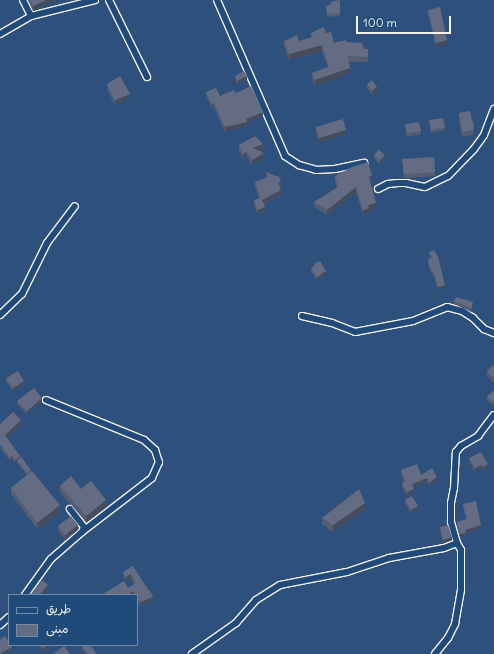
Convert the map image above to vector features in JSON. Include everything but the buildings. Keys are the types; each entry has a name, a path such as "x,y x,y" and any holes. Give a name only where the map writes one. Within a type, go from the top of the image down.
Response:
{"street":[{"path":"23,0 31,16"},
{"path":"0,34 31,16 95,0"},
{"path":"108,0 147,77"},
{"path":"217,0 285,156 299,165 316,170 335,169 364,163"},
{"path":"378,189 388,184 406,182 425,187 448,176 474,149 484,135 494,109"},
{"path":"0,315 22,294 47,243 75,206"},
{"path":"302,316 332,323 355,332 413,321 447,307 462,312 473,318 484,329 494,333"},
{"path":"26,594 51,559 82,532 152,478 158,462 155,450 144,440 46,400"},
{"path":"435,654 448,638 455,624 461,574 460,550 456,543 451,522 451,503 454,488 456,452 461,446 478,436 494,415"},
{"path":"487,424 494,428"},
{"path":"70,509 84,526 82,532"},
{"path":"192,654 236,622 256,600 280,585 346,572 389,558 444,548 456,543"},
{"path":"0,625 8,618"}]}
